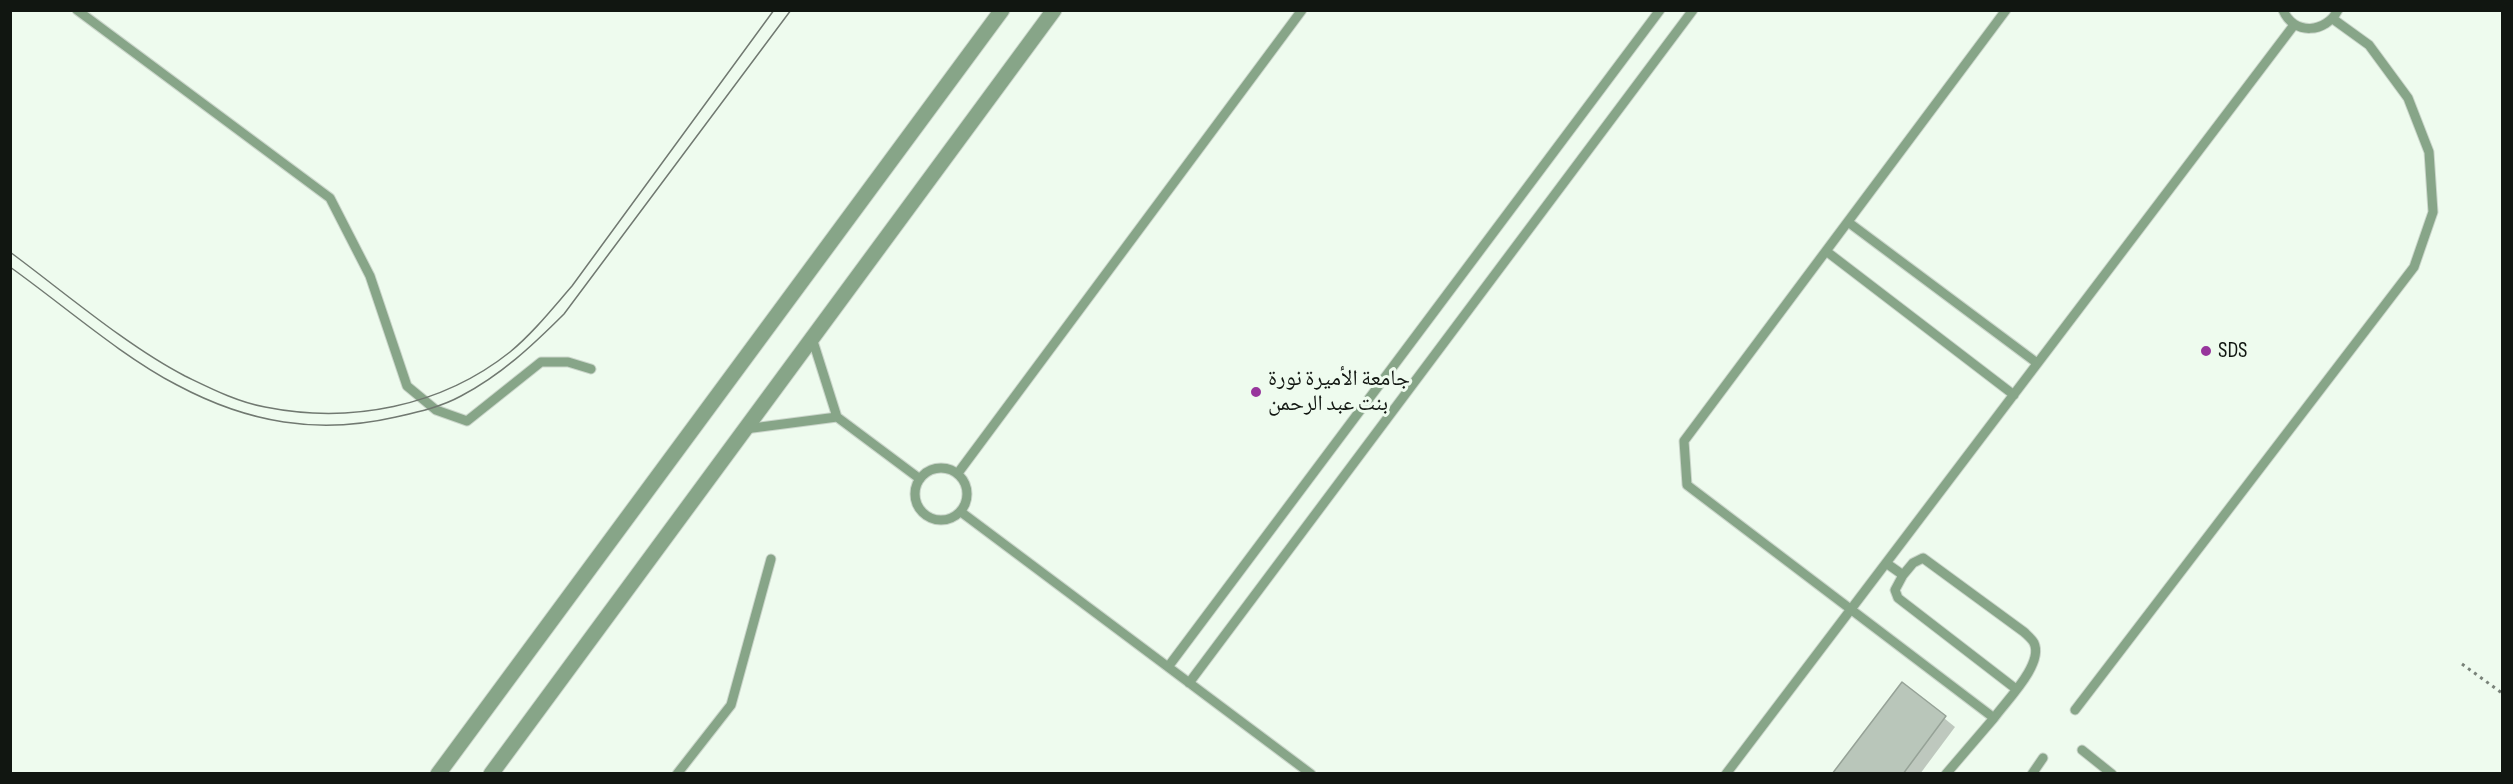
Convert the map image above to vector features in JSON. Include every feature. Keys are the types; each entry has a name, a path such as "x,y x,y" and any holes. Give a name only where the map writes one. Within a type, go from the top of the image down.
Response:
{"street":[{"path":"438,774 1002,10"},
{"path":"491,774 1054,10"}],"lane":[{"path":"77,10 330,198 370,276 407,386 436,410 467,421 541,362 568,362 591,369"},
{"path":"958,473 1302,10"},
{"path":"1168,667 1660,10"},
{"path":"1190,683 1693,10"},
{"path":"1994,718 1687,485 1684,441 2006,10"},
{"path":"2075,710 2414,267 2433,212 2429,152 2408,98 2369,45 2335,15 2317,29 2307,29 2294,25 2283,10"},
{"path":"1726,774 2294,25"},
{"path":"1848,222 2037,363"},
{"path":"1826,251 2014,395"},
{"path":"812,338 837,417 920,479"},
{"path":"745,429 837,417"},
{"path":"933,469 951,469 958,473 964,480 968,496 961,512 946,520 929,517 922,511 915,496 920,479 933,469"},
{"path":"961,512 1311,774"},
{"path":"1946,774 2016,689 2034,665 2036,655 2034,643 2024,632 1923,558 1913,563 1895,590 1898,598 2016,689"},
{"path":"677,774 731,705 771,559"},
{"path":"1886,563 1903,575"},
{"path":"2082,750 2112,774"},
{"path":"2032,774 2043,758"}],"path":[{"path":"2462,664 2502,693"}],"building":[{"path":"1902,682 1946,716 1903,774 1832,774"}],"tram line":[{"path":"10,252 141,350 185,376 234,398 265,407 297,412 329,413 362,412 425,398 483,371 527,337 572,286 774,10"},
{"path":"10,267 135,360 177,385 230,409 284,422 339,425 396,417 437,406 476,388 503,369 564,314 791,10"}],"place":[{"name":"SDS","path":"2206,351"},
{"name":"جامعة الأميرة نورة بنت عبد الرحمن","path":"1256,392"}]}
